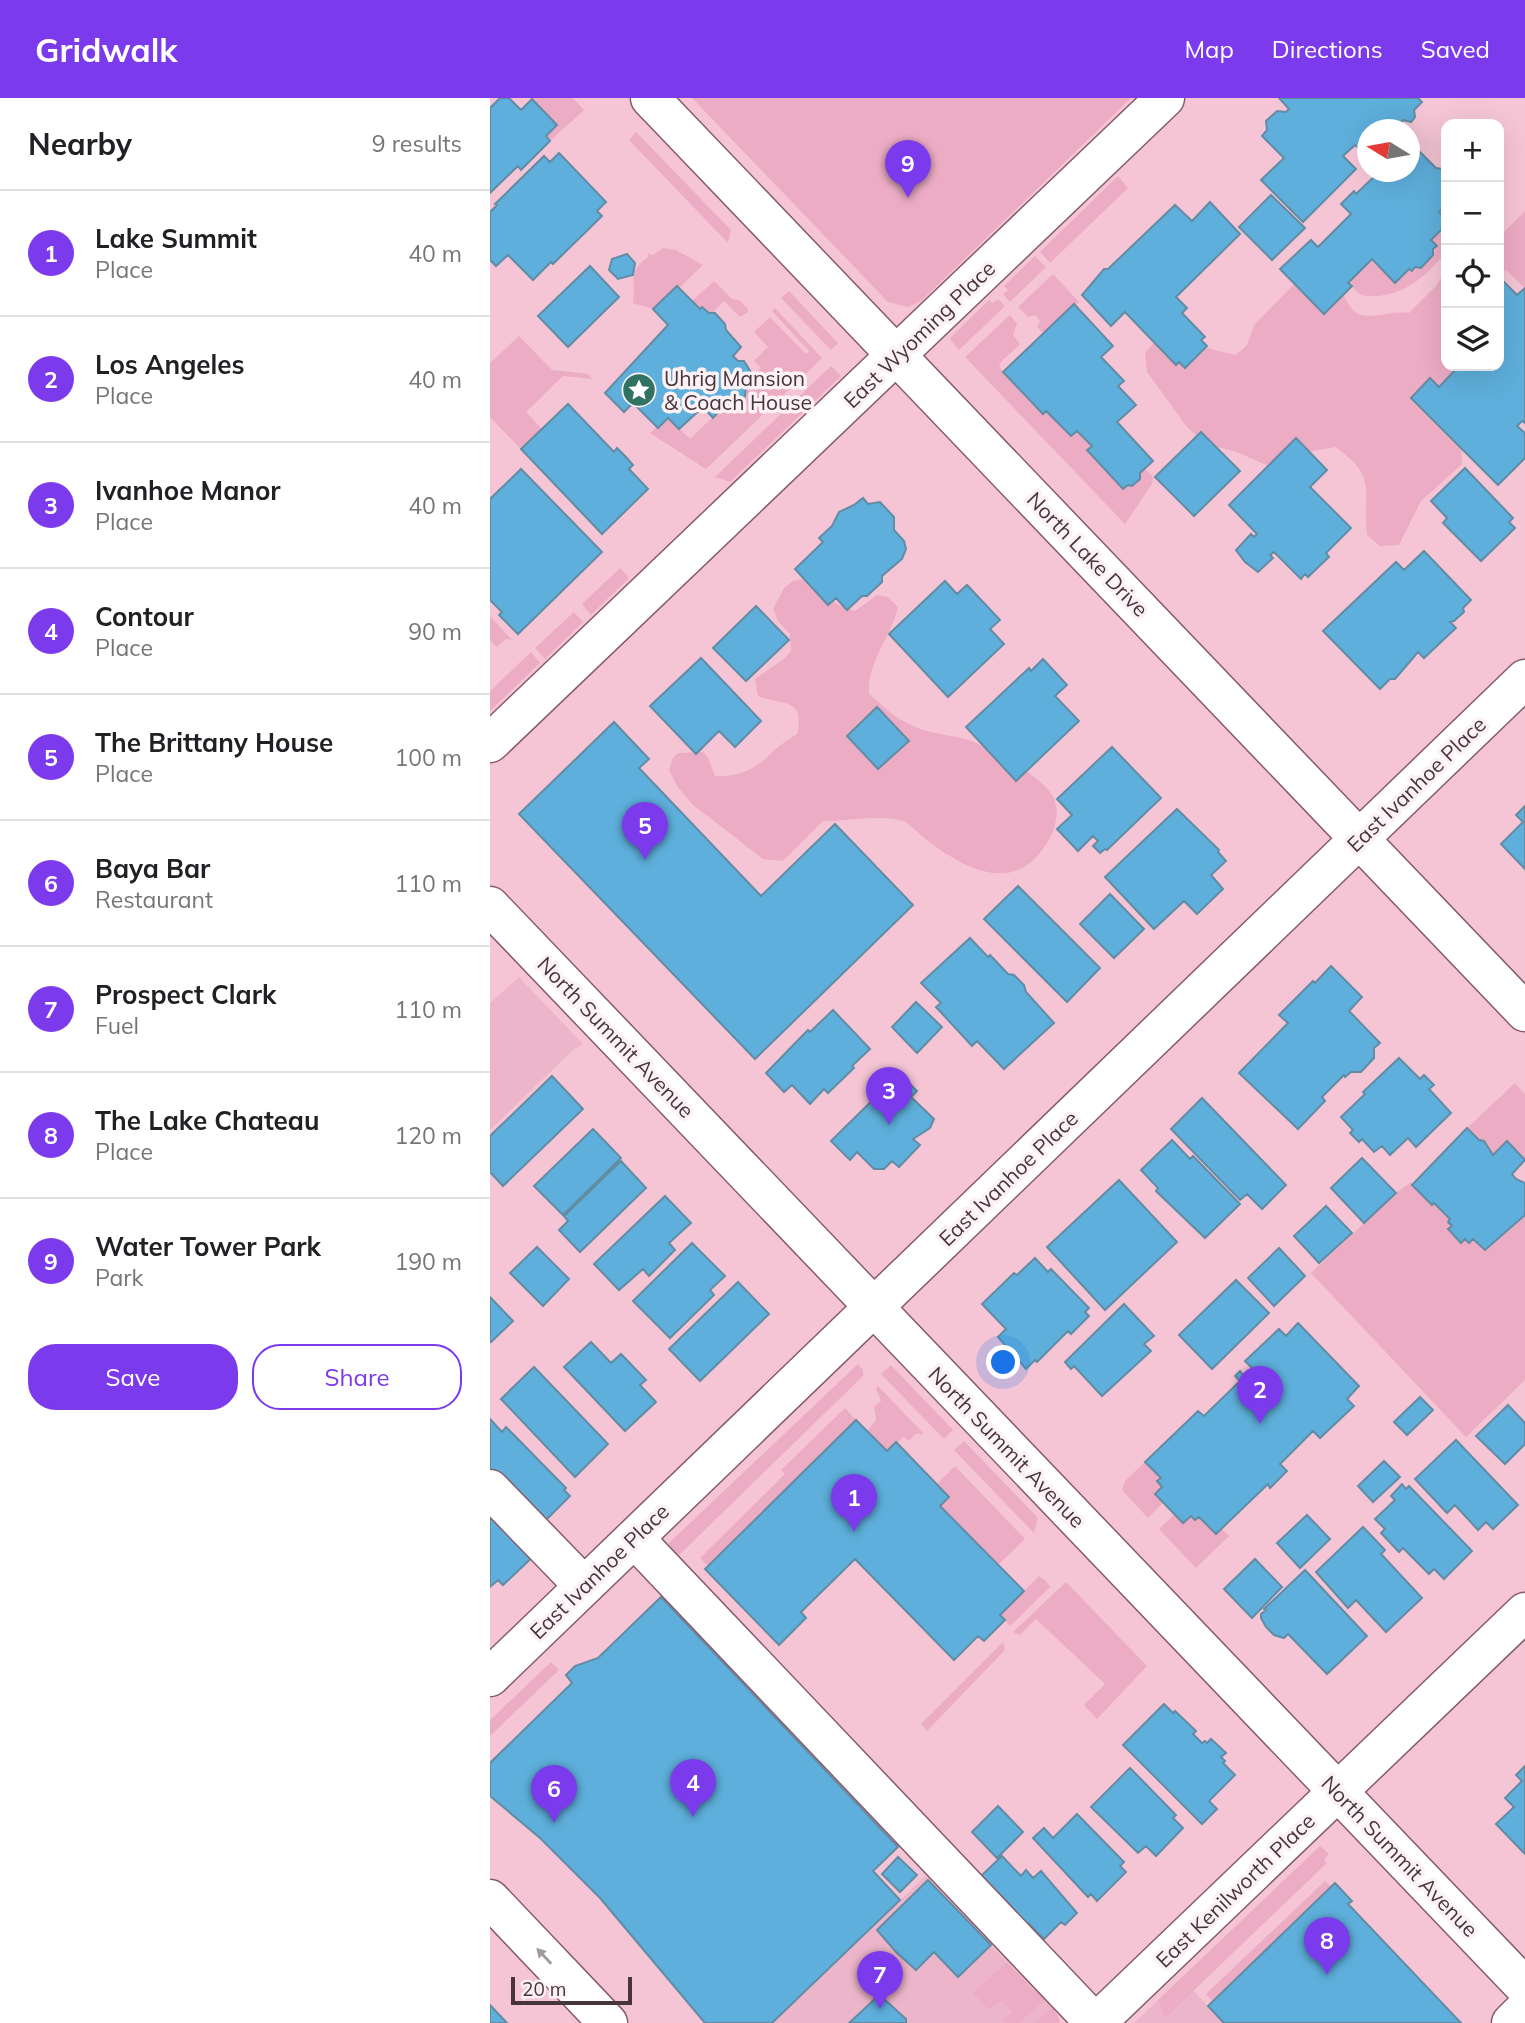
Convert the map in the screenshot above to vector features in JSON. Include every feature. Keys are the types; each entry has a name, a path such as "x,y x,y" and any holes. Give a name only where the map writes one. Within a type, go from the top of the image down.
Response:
{"street":[{"name":"North Lake Drive","path":"650,98 1525,1012"},
{"name":"East Wyoming Place","path":"490,743 1165,98"},
{"name":"East Ivanhoe Place","path":"490,1677 1525,679"},
{"name":"North Summit Avenue","path":"490,906 1525,1987"},
{"path":"490,1489 584,1586"},
{"path":"634,1538 1095,2023"},
{"name":"East Kenilworth Place","path":"1095,2023 1525,1612"},
{"path":"490,1899 608,2023"},
{"path":"1511,2023 1525,2009"}],"shaded area":[{"path":"528,98 573,98 584,110 550,141 532,99"},
{"path":"692,98 1131,98 921,301 908,307 888,302"},
{"path":"636,132 731,230 728,243 629,140"},
{"path":"1118,176 1128,188 1050,263 1040,252"},
{"path":"1525,211 1525,288 1506,270 1504,272 1504,232"},
{"path":"1441,230 1441,258 1407,287 1388,294 1368,296 1358,293 1348,283 1372,259 1395,283 1409,269 1412,271 1415,267 1421,268 1433,255 1437,246 1431,240"},
{"path":"663,248 676,250 703,265 653,309 633,303 635,272 649,256 647,253 653,255"},
{"path":"1035,256 1046,267 1010,302 1003,294 1008,290 1004,286"},
{"path":"1053,274 1079,302 1075,306 1073,304 1043,333 1037,327 1040,321 1036,315 1028,317 1018,307"},
{"path":"1302,276 1340,289 1352,309 1371,316 1409,313 1441,277 1441,371 1454,371 1439,387 1430,378 1423,385 1461,444 1462,464 1421,501 1399,545 1380,546 1367,535 1366,486 1363,477 1349,458 1336,447 1312,451 1266,465 1237,452 1206,444 1187,427 1147,372 1145,353 1159,337 1236,355 1247,345 1254,325"},
{"path":"714,281 732,299 739,300 748,312 740,317 724,301 712,313 702,307 700,309 692,301"},
{"path":"789,291 838,343 831,350 781,298"},
{"path":"998,299 1005,306 959,350 950,339 952,336 989,300 993,303"},
{"path":"775,308 822,358 706,469 650,433 668,418 690,439 719,411 731,411 745,396 746,385 761,368 754,361 768,347 754,332 770,317 806,354 809,351 772,311"},
{"path":"1010,315 1017,324 1013,335 1020,344 1001,362 999,366 1003,372 1042,414 1046,411 1071,436 1077,431 1092,446 1088,451 1123,489 1140,479 1140,473 1145,469 1153,477 1152,484 1125,524 965,357"},
{"path":"519,336 552,370 588,374 592,379 563,376 526,412 542,429 521,449 490,417 490,363"},
{"path":"831,366 841,376 730,482 715,477"},
{"path":"620,568 629,578 591,615 582,604"},
{"path":"809,578 838,605 855,611 877,595 888,597 898,607 872,670 869,694 897,717 915,727 968,740 1003,756 1029,773 1049,791 1056,805 1055,825 1047,844 1030,863 1015,871 1000,873 968,866 938,848 906,822 886,818 823,821 783,861 763,859 692,804 677,786 669,770 678,753 703,752 715,776 730,775 752,768 797,734 799,722 795,708 758,696 755,679 791,651 790,634 778,621 773,609 784,588 793,581"},
{"path":"574,612 583,622 545,659 535,648"},
{"path":"490,616 512,640 506,639 497,647 490,640"},
{"path":"531,652 540,663 490,711 490,691"},
{"path":"519,977 583,1044 573,1050 490,1130 490,1003"},
{"path":"1515,1083 1525,1094 1525,1160 1507,1141 1493,1155 1484,1141 1479,1140 1467,1128"},
{"path":"1411,1182 1432,1205 1434,1203 1450,1219 1448,1222 1452,1226 1448,1229 1461,1242 1465,1239 1469,1243 1473,1239 1484,1250 1525,1215 1525,1380 1466,1437 1311,1273"},
{"path":"858,1364 863,1370 863,1376 675,1559 669,1543"},
{"path":"891,1365 953,1430 944,1439 881,1374"},
{"path":"878,1386 924,1434 915,1434 909,1441 904,1437 887,1451 867,1432 876,1420 874,1407 881,1401 876,1389"},
{"path":"845,1408 856,1420 708,1566 700,1558 785,1474 781,1470"},
{"path":"964,1441 1038,1518 1034,1533 954,1450"},
{"path":"1145,1462 1161,1478 1157,1481 1162,1487 1155,1494 1163,1503 1148,1518 1122,1490 1125,1481"},
{"path":"955,1466 1025,1539 998,1565 940,1506 949,1496 937,1484"},
{"path":"1175,1514 1191,1516 1195,1520 1199,1517 1216,1534 1222,1529 1229,1536 1196,1568 1159,1529"},
{"path":"1039,1576 1050,1587 1010,1626 1000,1615"},
{"path":"1066,1582 1147,1666 1097,1719 1084,1705 1105,1684 1036,1619 1020,1635 1013,1632"},
{"path":"1003,1642 1005,1650 927,1731 921,1724"},
{"path":"551,1662 559,1670 490,1736 490,1720"},
{"path":"1320,1846 1329,1854 1324,1860 1327,1863 1165,2018 1158,2000"},
{"path":"925,1876 1034,1990 1037,1989 1053,2007 1060,2021 1058,2023 772,2023"},
{"path":"1325,1881 1332,1887 1212,2001 1206,1994"},
{"path":"1007,1962 1046,1999 1019,2023 1001,2022 1012,2012 1002,2000 989,2010 973,1993"},
{"path":"1181,1978 1224,2023 1134,2023"},
{"path":"1053,2007 1060,2021 1058,2023 1035,2023"}],"building":[{"path":"500,98 509,98 521,110 532,99 557,125 546,136 550,141 521,170 518,166 490,193 490,108"},
{"path":"1279,98 1418,98 1422,102 1414,110 1413,119 1357,119 1357,147 1355,145 1343,156 1356,169 1303,222 1261,180 1284,158 1262,136 1267,130 1266,121 1277,111 1286,112 1289,109"},
{"path":"1420,152 1436,168 1441,169 1441,230 1431,240 1437,246 1421,268 1415,267 1412,271 1409,269 1395,283 1372,259 1348,283 1352,286 1324,314 1280,269 1311,240 1318,247 1351,214 1341,204 1354,191 1356,194 1369,182 1420,182"},
{"path":"559,153 606,202 597,211 602,216 533,280 508,255 496,266 490,260 490,212 544,156 550,162"},
{"path":"1271,195 1305,228 1272,260 1239,227"},
{"path":"1210,202 1240,234 1176,297 1187,308 1182,313 1205,337 1201,340 1207,346 1185,368 1179,362 1176,365 1125,312 1111,326 1082,295 1104,269 1108,269 1175,205 1192,221"},
{"path":"627,254 635,263 633,275 618,279 609,270 612,259"},
{"path":"590,266 619,297 568,347 538,316"},
{"path":"1504,282 1517,295 1525,288 1525,423 1522,421 1517,426 1525,433 1525,458 1498,485 1411,398 1430,378 1439,387 1454,371 1504,371"},
{"path":"677,286 700,309 702,307 709,313 715,313 725,324 726,330 741,347 733,356 738,361 744,361 754,377 746,385 745,396 731,412 719,411 713,418 703,407 679,429 668,418 658,428 633,403 624,412 605,393 668,325 653,309"},
{"path":"1074,304 1113,346 1101,357 1124,381 1118,386 1136,405 1117,422 1153,461 1140,473 1140,479 1123,489 1087,450 1092,446 1077,431 1071,436 1046,411 1043,414 1003,372"},
{"path":"568,404 614,452 617,448 626,457 633,465 629,469 648,489 602,534 521,449"},
{"path":"1201,432 1240,471 1194,516 1155,477"},
{"path":"1296,438 1327,470 1310,487 1351,528 1326,553 1329,557 1308,577 1305,574 1301,579 1274,552 1270,555 1273,558 1258,572 1245,562 1236,550 1251,534 1254,537 1257,534 1229,505"},
{"path":"1465,468 1513,518 1509,522 1515,528 1481,561 1443,523 1447,518 1431,501"},
{"path":"521,469 602,552 518,634 499,615 502,612 490,600 490,499"},
{"path":"863,498 868,504 880,502 894,517 894,530 904,541 906,549 902,559 882,576 882,582 847,610 836,598 828,605 795,569 823,542 819,538 832,526 839,512"},
{"path":"1424,551 1471,600 1463,608 1464,612 1450,622 1456,628 1424,658 1418,652 1395,679 1390,679 1380,689 1323,631 1396,562 1404,570"},
{"path":"945,581 957,594 967,585 1000,620 990,629 1004,644 948,697 889,634"},
{"path":"756,606 789,640 746,681 713,648"},
{"path":"701,658 761,721 735,747 719,731 696,754 650,706"},
{"path":"1043,659 1067,685 1055,696 1079,721 1016,781 966,727 1029,668 1031,671"},
{"path":"877,707 909,741 878,769 847,736"},
{"path":"614,722 649,759 639,768 761,896 835,824 913,905 755,1059 519,814"},
{"path":"1112,747 1161,798 1107,850 1100,853 1093,846 1098,841 1093,836 1078,851 1057,829 1072,815 1057,799"},
{"path":"1525,806 1525,869 1501,844 1523,822 1516,815"},
{"path":"1177,809 1219,850 1226,861 1211,875 1223,889 1197,914 1184,901 1154,929 1105,877"},
{"path":"1018,886 1100,968 1067,1002 984,919"},
{"path":"1110,894 1144,929 1114,958 1080,924"},
{"path":"970,938 988,957 990,955 1008,974 1014,975 1024,985 1026,992 1054,1023 1004,1069 977,1041 972,1046 936,1007 941,1003 921,983"},
{"path":"1331,966 1362,997 1349,1011 1380,1043 1374,1048 1374,1058 1361,1072 1351,1072 1345,1077 1344,1075 1322,1097 1325,1101 1298,1129 1239,1073 1288,1023 1279,1015"},
{"path":"916,1002 942,1027 917,1053 892,1027"},
{"path":"833,1010 870,1049 828,1093 824,1089 810,1104 792,1085 784,1092 766,1073 808,1030 810,1032"},
{"path":"1399,1058 1420,1079 1424,1075 1434,1085 1429,1089 1451,1113 1416,1147 1408,1138 1390,1155 1382,1146 1374,1152 1362,1139 1359,1142 1350,1133 1353,1130 1341,1117"},
{"path":"552,1076 583,1109 503,1186 490,1172 490,1136"},
{"path":"894,1079 902,1087 908,1082 917,1091 911,1097 934,1119 930,1128 913,1139 920,1145 899,1167 892,1161 884,1169 874,1169 857,1152 850,1160 831,1141"},
{"path":"1202,1098 1286,1185 1262,1209 1247,1194 1240,1200 1171,1129"},
{"path":"1467,1128 1479,1140 1484,1141 1493,1155 1507,1141 1525,1160 1512,1174 1525,1183 1525,1215 1485,1250 1473,1239 1469,1243 1465,1239 1461,1243 1448,1229 1452,1226 1448,1222 1450,1219 1412,1185"},
{"path":"593,1129 621,1158 563,1215 534,1186"},
{"path":"1172,1140 1190,1159 1193,1156 1240,1204 1205,1238 1156,1191 1158,1188 1141,1170"},
{"path":"1362,1158 1396,1193 1364,1223 1331,1188"},
{"path":"621,1161 646,1188 580,1252 559,1230 568,1221 564,1216"},
{"path":"1119,1180 1177,1242 1105,1310 1047,1247"},
{"path":"665,1196 691,1223 669,1243 675,1250 649,1276 643,1269 619,1290 594,1264"},
{"path":"1326,1206 1352,1233 1319,1263 1294,1236"},
{"path":"692,1243 725,1276 710,1290 714,1295 670,1338 633,1301"},
{"path":"537,1247 569,1279 543,1306 510,1273"},
{"path":"1279,1248 1305,1276 1274,1306 1248,1278"},
{"path":"1035,1258 1048,1272 1051,1269 1089,1308 1085,1312 1089,1316 1071,1334 1068,1331 1037,1362 1035,1360 1026,1369 998,1337 1006,1329 982,1304 1014,1273 1017,1275"},
{"path":"1236,1280 1269,1313 1212,1369 1179,1335"},
{"path":"738,1282 769,1314 700,1381 669,1349"},
{"path":"490,1297 513,1321 491,1342 490,1341"},
{"path":"1124,1304 1154,1336 1144,1344 1151,1351 1102,1396 1074,1366 1071,1369 1065,1362"},
{"path":"1298,1323 1359,1386 1347,1399 1354,1406 1320,1438 1313,1431 1280,1464 1287,1471 1270,1488 1268,1484 1216,1534 1199,1517 1195,1520 1191,1516 1183,1523 1155,1494 1162,1487 1157,1481 1161,1478 1145,1462 1198,1411 1204,1416 1240,1381 1235,1376 1240,1371 1244,1376 1252,1368 1245,1361 1279,1329 1286,1336"},
{"path":"591,1342 611,1363 621,1354 646,1380 640,1385 656,1402 625,1431 564,1367"},
{"path":"534,1367 608,1444 575,1477 501,1399"},
{"path":"1420,1397 1433,1410 1407,1435 1394,1422"},
{"path":"1508,1405 1525,1423 1525,1444 1505,1464 1476,1436"},
{"path":"490,1419 502,1432 506,1427 566,1488 564,1490 570,1496 543,1523 490,1472"},
{"path":"856,1420 887,1451 896,1442 949,1497 940,1506 1024,1591 1000,1615 1005,1620 984,1641 978,1636 954,1660 855,1559 801,1612 806,1618 779,1645 705,1569"},
{"path":"1456,1440 1518,1505 1493,1529 1486,1522 1478,1530 1455,1505 1447,1513 1415,1479"},
{"path":"1384,1461 1400,1477 1373,1502 1358,1486"},
{"path":"1402,1484 1406,1489 1409,1486 1472,1551 1444,1579 1434,1569 1429,1574 1403,1548 1399,1552 1381,1533 1385,1529 1375,1519 1395,1500 1391,1496"},
{"path":"490,1498 540,1550 503,1585 498,1580 490,1587"},
{"path":"1307,1515 1330,1539 1300,1568 1277,1543"},
{"path":"1363,1527 1385,1550 1381,1554 1422,1598 1386,1632 1356,1600 1348,1608 1316,1572"},
{"path":"1255,1559 1282,1587 1252,1618 1224,1589"},
{"path":"1305,1570 1367,1636 1327,1674 1288,1634 1284,1638 1274,1635 1261,1618 1261,1614 1266,1610 1264,1609"},
{"path":"661,1597 898,1847 873,1871 900,1900 772,2023 705,2023 600,1898 540,1838 490,1796 490,1763 572,1683 566,1675 575,1666 598,1658"},
{"path":"1164,1704 1196,1731 1193,1734 1202,1743 1211,1739 1226,1753 1221,1757 1225,1761 1223,1763 1235,1775 1209,1801 1217,1809 1202,1824 1123,1745"},
{"path":"1525,1766 1525,1854 1496,1824 1514,1807 1505,1798 1522,1781 1516,1775"},
{"path":"1130,1768 1176,1815 1173,1818 1183,1828 1156,1856 1146,1846 1138,1853 1091,1807"},
{"path":"998,1806 1023,1832 997,1858 972,1832"},
{"path":"1077,1814 1124,1862 1120,1866 1126,1872 1097,1901 1091,1894 1088,1897 1033,1838 1044,1828 1053,1838"},
{"path":"1002,1856 1021,1876 1026,1870 1033,1878 1041,1871 1077,1913 1065,1925 1061,1922 1044,1939 1029,1924 1027,1926 980,1877"},
{"path":"898,1857 917,1875 900,1892 882,1874"},
{"path":"928,1880 991,1945 958,1977 934,1952 916,1970 877,1930"},
{"path":"1335,1883 1352,1901 1348,1904 1461,2023 1224,2023 1208,2006"},
{"path":"875,1999 884,1999 906,2019 906,2023 849,2023"},
{"path":"490,2005 507,2023 490,2023"}],"place":[{"name":"Water Tower Park","path":"908,198"},
{"name":"Uhrig Mansion & Coach House","path":"639,390"},
{"name":"The Brittany House","path":"645,860"},
{"name":"Ivanhoe Manor","path":"889,1125"},
{"name":"Los Angeles","path":"1260,1424"},
{"name":"Lake Summit","path":"854,1532"},
{"name":"Contour","path":"693,1817"},
{"name":"Baya Bar","path":"554,1823"},
{"name":"The Lake Chateau","path":"1327,1975"},
{"name":"Prospect Clark","path":"880,2009"}]}
